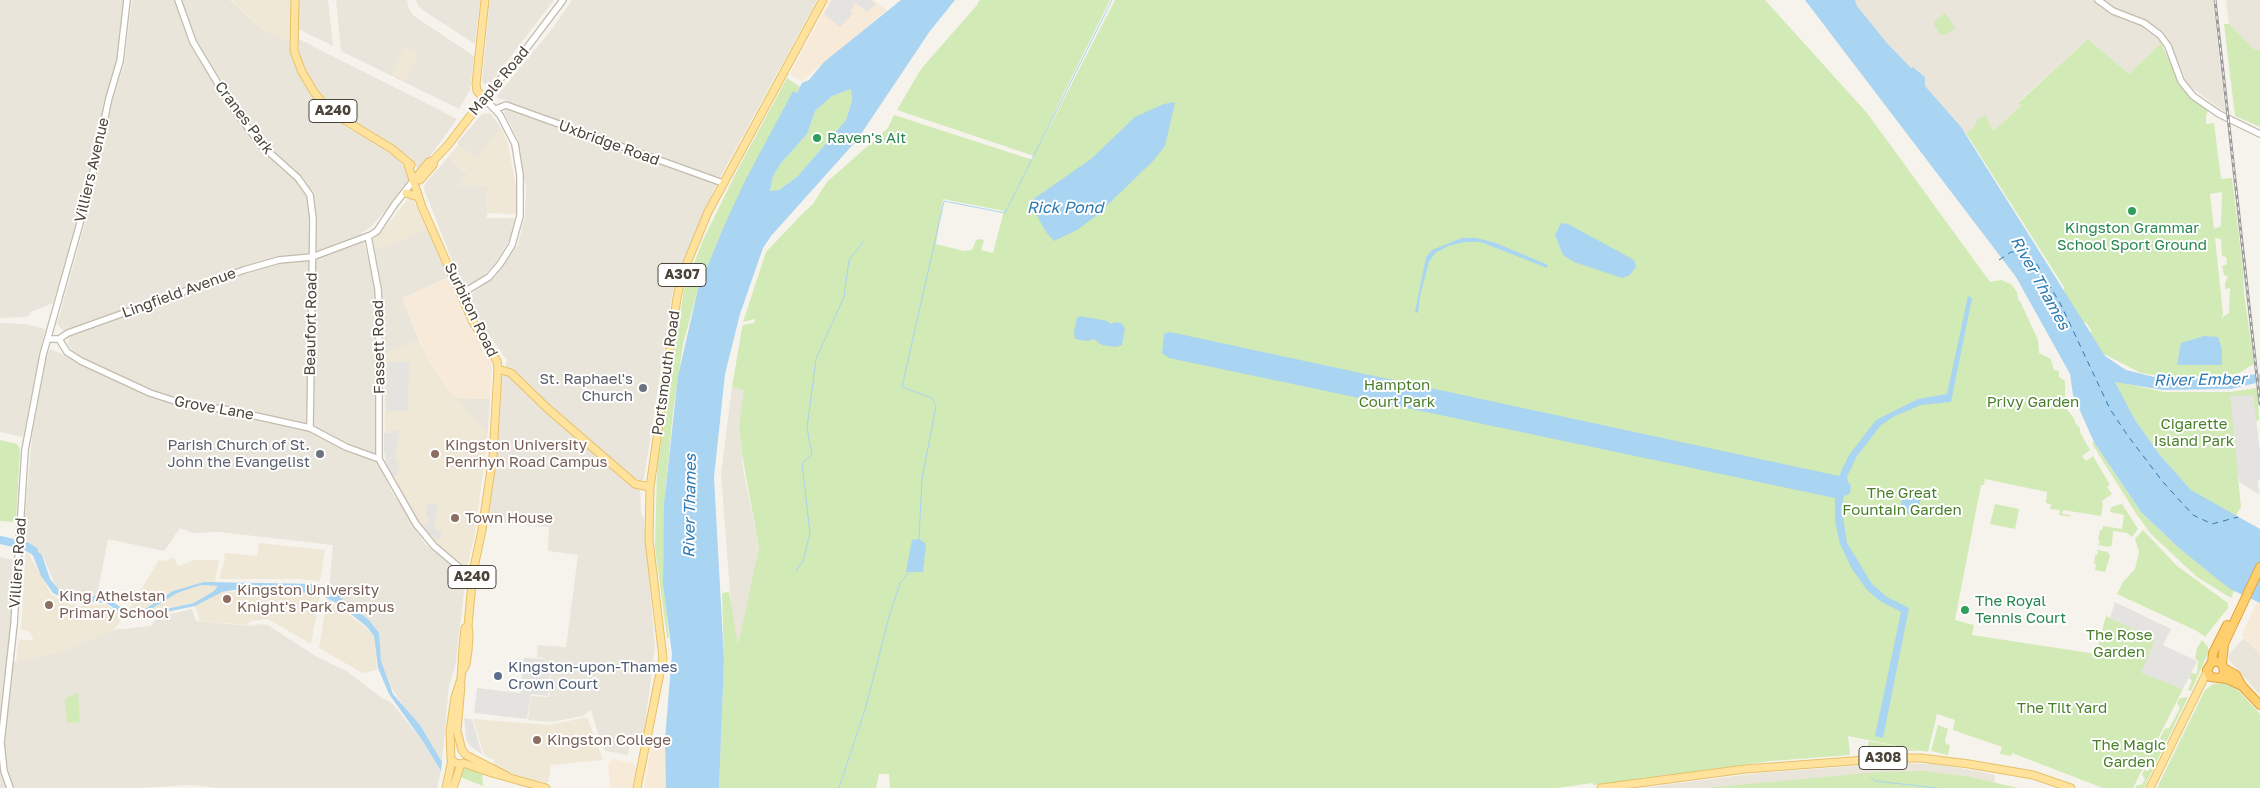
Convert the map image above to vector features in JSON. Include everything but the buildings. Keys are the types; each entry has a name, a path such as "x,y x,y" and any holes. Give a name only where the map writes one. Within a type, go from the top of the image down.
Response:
{"highway":[{"path":"2213,676 2223,674 2224,644 2260,567"},
{"path":"2242,686 2213,676 2208,665 2212,662 2216,646 2237,606 2245,597"},
{"path":"2212,662 2216,661 2236,675 2242,686 2260,705"}],"main road":[{"name":"A240","path":"295,0 294,51 302,72 314,92 323,103 341,118 392,149 408,165 416,182"},
{"path":"484,98 477,91 476,84 485,0"},
{"name":"Portsmouth Road","path":"637,788 663,659 649,540 650,487 676,298 682,275 723,183 823,0"},
{"name":"Maple Road","path":"416,182 428,173 434,160 452,142 484,98"},
{"name":"Surbiton Road","path":"416,182 426,204 424,208"},
{"name":"Surbiton Road","path":"416,182 418,197 473,322 497,361 498,369 511,373 547,408 636,484 650,487"},
{"path":"406,193 418,197"},
{"name":"A240","path":"464,752 457,731 462,670 466,664 473,572 482,530 493,456 498,369"},
{"path":"2150,788 2199,688 2213,676"},
{"name":"A240","path":"452,757 450,746 453,709 461,683"},
{"path":"446,788 452,757 457,750 507,776"},
{"path":"453,788 464,752"},
{"path":"452,757 462,763 492,774 507,776 546,788"},
{"name":"A308","path":"1601,788 1745,769 1892,758 1920,758 2033,775 2071,788"}],"street":[{"name":"Villiers Avenue","path":"49,339 89,191 109,98 120,61 128,0"},
{"name":"Cranes Park","path":"178,0 193,42 229,102 260,144 298,178 310,195 312,205 312,258"},
{"name":"Maple Road","path":"484,98 523,54 563,0"},
{"path":"2098,0 2113,11 2144,24 2160,35 2168,46 2182,81 2193,96 2219,114 2260,134"},
{"path":"461,294 484,281 496,270 512,244 520,216 520,175 517,150 506,124 496,109 484,98"},
{"name":"Uxbridge Road","path":"496,109 506,105 723,183"},
{"name":"Beaufort Road","path":"310,428 312,258 377,231 392,209 416,182"},
{"name":"Beaufort Road","path":"392,209 416,182"},
{"name":"Fassett Road","path":"368,236 378,289 379,306 379,459"},
{"name":"Lingfield Avenue","path":"49,339 59,339 68,333 244,270 279,260 312,258"},
{"name":"Villiers Road","path":"10,788 2,760 1,743 14,624 26,442 35,390 49,339"},
{"name":"Grove Lane","path":"59,339 67,352 81,361 150,393 184,404 261,417 310,428 346,448 379,459"},
{"path":"379,459 416,524 434,546 460,568 473,572"}],"shaded area":[{"path":"0,0 125,0 119,59 106,102 70,249 53,303 31,312 26,317 0,318"},
{"path":"132,0 230,0 263,30 290,41 293,56 305,85 315,100 347,128 391,151 403,166 410,183 370,228 361,233 373,276 376,314 376,454 379,466 395,498 397,497 425,544 466,576 455,668 449,685 442,762 420,725 405,708 386,680 380,662 379,633 369,620 329,589 333,545 219,532 193,533 180,528 164,551 108,539 97,596 69,594 56,587 43,556 23,540 32,436 46,359 50,349 64,355 72,349 68,344 69,338 57,324 95,187 112,102 124,65"},
{"path":"231,0 293,0 295,43 263,30"},
{"path":"299,0 328,0 333,46 298,29"},
{"path":"336,0 407,0 409,9 414,16 474,56 470,90 459,109 341,51"},
{"path":"416,0 480,0 475,44 424,11 418,6"},
{"path":"490,0 554,0 489,85 485,85 482,80"},
{"path":"572,0 817,0 715,187 693,237 672,296 644,479 640,482 641,514 644,518 655,647 643,740 630,743 628,755 606,751 602,746 591,710 582,716 552,722 528,720 531,696 549,697 551,670 544,658 537,657 538,645 566,647 578,555 548,551 549,527 488,521 496,465 501,380 507,360 483,327 470,302 470,295 496,276 518,245 525,216 526,190 518,139 504,112 508,100 498,99 497,96 552,29"},
{"path":"830,0 874,0 887,10 802,81 790,74"},
{"path":"832,0 871,0 876,4 867,12 856,3 850,11 853,14 840,27 824,14"},
{"path":"1855,0 2213,0 2225,112 2188,85 2167,37 2129,74 2088,39 2018,102 2021,106 1993,131 1986,117 1965,134 1925,86 1925,77 1914,67 1911,68 1887,43 1857,6"},
{"path":"2226,0 2260,0 2260,50 2256,51 2229,24"},
{"path":"297,38 457,119 421,169 418,169 409,157 355,123 319,96 301,63"},
{"path":"405,47 419,54 405,81 391,74"},
{"path":"490,113 501,128 477,159 458,145 458,142 482,114"},
{"path":"501,128 507,140 517,190 516,214 487,213 488,186 476,186 474,183 464,187 459,185 468,173 448,157 458,145 477,159"},
{"path":"448,157 468,174 460,185 474,183 476,186 488,186 487,218 515,218 510,239 494,265 481,278 463,288 424,189 425,184"},
{"path":"410,196 427,229 375,250 373,239 388,224"},
{"path":"427,229 449,277 402,298 419,340 384,354 382,289 375,250"},
{"path":"449,277 470,323 492,360 490,399 455,398 429,361 402,298"},
{"path":"0,323 26,324 45,329 23,437 0,432"},
{"name":"Kingston University Penrhyn Road Campus","path":"419,340 429,361 450,392 488,433 475,534 467,567 448,554 425,532 402,493 385,457 384,354"},
{"path":"387,362 409,362 408,411 386,411"},
{"path":"732,387 745,390 739,425 743,468 759,548 736,671 721,474"},
{"path":"2253,395 2260,452 2260,480 2257,481 2260,495 2239,482 2230,396"},
{"path":"455,398 490,399 488,433 484,430"},
{"path":"391,430 399,431 395,461 399,463 397,474 393,476 386,462 384,451 384,433 390,433"},
{"path":"427,503 437,504 434,529 442,531 441,539 434,538 422,526 430,521 426,514"},
{"path":"259,543 325,550 320,581 298,579 219,579 225,559 224,553 257,556"},
{"name":"King Athelstan Primary School","path":"26,549 51,594 63,602 80,606 105,604 122,615 119,624 113,630 63,651 16,662 19,639 34,641 29,631 21,630"},
{"path":"0,557 13,560 11,628 6,663 63,651 113,630 151,626 157,617 192,609 196,621 252,626 268,625 317,657 345,670 382,698 392,703 424,743 441,771 437,788 218,788 191,785 139,788 0,788"},
{"name":"Kingston University Knight's Park Campus","path":"174,557 178,566 195,560 219,560 215,581 222,592 266,590 320,595 311,644 268,619 250,621 247,625 200,621 195,606 192,603 146,614 127,612 159,560 166,561"},
{"path":"327,598 364,626 374,637 377,670 362,673 319,648"},
{"path":"2115,602 2171,629 2163,645 2197,661 2183,689 2141,673 2155,639 2110,618"},
{"path":"2257,602 2260,603 2260,654 2242,635"},
{"path":"2244,638 2260,654 2260,695 2229,660 2229,654"},
{"path":"524,658 544,659 550,671 548,696 531,694 527,719 474,713 477,688 520,693"},
{"name":"Kingston College","path":"587,717 603,760 551,765 548,783 530,780 494,767 494,760 484,755 473,719 549,725"},
{"path":"464,718 472,719 482,754 470,746 466,739"},
{"path":"653,737 665,739 666,788 644,788"},
{"path":"613,759 634,764 636,769 632,788 609,788 608,767"},
{"path":"1896,763 1934,764 1994,775 1993,788 1863,774 1704,788 1640,788 1759,773"}],"green space":[{"name":"Hampton Court Park","path":"980,0 1110,0 1041,143 1115,0 1765,0 1867,113 1990,282 2001,280 2011,284 2017,292 2018,300 2038,340 2039,353 2051,359 2054,370 2059,371 2059,377 2065,381 2065,407 2080,428 2080,432 2090,450 2082,456 2086,461 2093,456 2110,485 2107,487 2112,494 2102,501 2101,516 2063,510 2062,514 2070,515 2070,517 2059,515 2060,510 2050,509 2051,504 2046,503 2047,492 1985,479 1984,485 1981,485 1955,620 1974,625 1972,635 2096,654 2106,616 2155,639 2173,685 2183,689 2133,788 2103,788 2012,753 2011,756 2000,754 2002,747 1953,730 1955,720 1937,714 1928,752 1848,736 1850,755 1771,761 1697,771 1697,773 1662,775 1657,779 1646,779 1645,777 1621,783 1593,785 1593,783 1556,788 890,788 889,774 879,774 876,788 719,788 724,660 722,593 729,592 738,645 759,548 742,454 739,425 744,390 732,387 743,325 754,323 755,319 743,322 766,252 813,204 827,182 888,128 894,115 1033,160 1034,156 897,110 921,69","holes":["943,199 1004,211 993,253 981,250 984,240 981,239 976,240 972,250 964,251 936,244"]},
{"path":"1945,13 1955,28 1943,35 1939,33 1933,23"},
{"path":"2224,24 2229,24 2255,50 2260,50 2260,127 2235,116"},
{"path":"2088,39 2129,74 2161,43 2178,80 2189,97 2208,111 2206,124 2214,123 2221,179 2232,178 2244,293 2254,364 2237,374 2173,378 2141,373 2106,355 2101,355 2088,332 2092,332 2086,322 2081,325 2065,305 2064,287 1966,133 1974,127 1978,118 1986,116 1993,131 2021,106 2018,103","holes":["2222,192 2221,226 2214,229 2210,194","2215,238 2221,239 2222,256 2226,257 2227,264 2222,266 2224,275 2228,277 2225,289 2230,288 2229,313 2221,318 2223,314"]},
{"path":"787,78 800,87 797,93 793,92 785,106 724,226 698,289 683,344 673,412 665,494 663,571 669,638 667,638 655,547 657,470 684,289 703,240 739,167"},
{"name":"Raven's Ait","path":"851,89 852,100 846,120 798,176 779,190 770,191 773,176 781,163 807,134 815,111 832,96"},
{"name":"Cigarette Island Park","path":"2114,381 2164,392 2230,392 2257,388 2259,419 2256,422 2253,395 2238,478 2241,507 2235,517 2191,490 2160,455 2135,420"},
{"path":"0,440 17,444 20,449 16,520 14,522 0,521"},
{"path":"2094,442 2141,512 2180,549 2234,591 2231,598 2197,577 2151,534 2099,455 2092,443"},
{"path":"1995,504 2019,509 2015,529 1990,524"},
{"path":"2122,504 2138,529 2132,537 2127,533 2113,531 2112,545 2109,547 2098,545 2100,530 2102,530 2103,526 2122,529 2124,515 2110,512 2111,507"},
{"path":"2143,530 2177,566 2228,603 2228,608 2205,637 2197,631 2117,594 2123,582 2135,569 2139,552 2135,539"},
{"path":"2097,550 2108,552 2110,556 2105,572 2095,570 2096,564 2094,564 2095,555 2098,554"},
{"path":"2202,640 2209,651 2191,691 2188,690 2192,680 2189,678 2191,673 2197,674 2198,661 2195,658 2197,648"},
{"path":"2224,683 2235,687 2260,714 2260,788 2157,788 2205,690 2213,684"},
{"path":"78,693 80,722 67,723 65,700"},
{"path":"2188,697 2144,788 2135,788 2145,780 2142,774 2144,770 2148,771 2151,767 2148,761 2150,754 2156,746 2161,746 2163,742 2160,738 2165,729 2169,728 2180,708 2177,703 2180,698"},
{"path":"1938,725 1948,729 1945,741 1946,744 1950,745 1948,755 1931,751"},
{"path":"1869,741 1921,751 1866,751"},
{"path":"465,768 482,773 483,786 460,777 462,770"},
{"path":"1923,771 1965,776 2019,788 1704,788 1879,772"}],"water":[{"name":"River Thames","path":"901,0 955,0 930,31 857,140 771,236 763,248 740,314 725,374 714,477 724,660 719,788 666,788 665,739 672,654 663,583 664,504 678,376 698,289 724,226 745,181 793,91 797,93 802,83 809,80 824,62","holes":["851,89 852,100 846,120 798,176 779,190 770,191 773,176 781,163 807,134 815,111 832,96"]},
{"path":"1805,0 1855,0 1857,6 1887,43 1911,68 1913,67 1925,77 1925,86 1961,127 2105,356 2126,370 2158,378 2177,380 2260,374 2260,382 2231,389 2163,390 2115,382 2135,420 2160,455 2191,490 2260,529 2260,603 2230,589 2180,549 2141,512 2094,442 2073,395 2070,374 2016,277"},
{"name":"Rick Pond","path":"1175,102 1165,146 1153,161 1096,216 1077,230 1054,241 1046,232 1035,212 1032,200 1091,159 1135,117 1164,104"},
{"path":"1561,223 1568,224 1634,260 1636,267 1630,275 1622,278 1574,262 1563,255 1555,235"},
{"path":"1462,238 1476,238 1496,243 1548,265 1547,268 1481,242 1464,242 1448,246 1435,253 1429,262 1420,296 1418,313 1415,312 1426,257 1432,250"},
{"path":"1968,296 1972,298 1951,402 1921,405 1895,416 1881,425 1857,456 1847,477 1851,485 1850,494 1844,496 1842,510 1847,543 1872,584 1887,597 1909,608 1883,738 1875,736 1901,612 1880,601 1867,590 1852,569 1840,544 1835,521 1835,498 1169,358 1162,353 1164,334 1170,332 1839,476 1849,455 1876,420 1918,399 1947,394"},
{"path":"1080,316 1107,321 1111,324 1115,322 1121,323 1125,328 1122,345 1116,347 1102,345 1094,339 1088,341 1075,339 1074,331 1077,318"},
{"path":"2204,336 2218,337 2222,349 2222,365 2177,365 2181,343"},
{"path":"1909,489 1918,491 1921,498 1919,507 1911,515 1904,512 1901,504 1904,494"},
{"path":"919,539 926,544 923,572 906,572 912,540"},
{"path":"26,542 42,555 50,579 60,591 75,596 103,596 132,614 142,611 173,591 204,582 316,584 321,585 320,595 285,590 233,590 222,592 195,606 128,618 106,603 66,600 53,593 41,576 32,553 26,547","holes":["201,585 218,586 214,591 194,603 143,614 177,593"]},
{"path":"329,589 369,620 379,633 381,661 393,694 420,725 442,762 441,771 424,743 389,694 378,668 374,636 366,626 328,596"}],"waterway":[{"path":"919,539 922,479 936,406 932,398 902,387 944,201 1005,213 1112,0"},
{"path":"796,571 803,561 810,534 802,463 812,455 807,428 816,359 844,297 849,260 864,241"},
{"path":"0,540 26,546 34,551"},
{"path":"839,788 865,710 889,617 900,583 909,572"},
{"path":"311,588 337,599"},
{"path":"1871,777 1875,781 1937,788"}],"ferry route":[{"path":"1999,260 2011,252 2022,253 2035,261 2061,305 2110,409 2163,482 2193,515 2212,524 2238,517"}],"railway":[{"path":"2215,0 2260,404"}],"place":[{"name":"Raven's Ait","path":"817,138"},
{"name":"Kingston Grammar School Sport Ground","path":"2132,211"},
{"name":"St. Raphael's Church","path":"643,388"},
{"name":"Parish Church of St. John the Evangelist","path":"320,454"},
{"name":"Kingston University Penrhyn Road Campus","path":"435,454"},
{"name":"Town House","path":"455,518"},
{"name":"Kingston University Knight's Park Campus","path":"227,599"},
{"name":"King Athelstan Primary School","path":"49,605"},
{"name":"The Royal Tennis Court","path":"1965,610"},
{"name":"Kingston-upon-Thames Crown Court","path":"498,676"},
{"name":"Kingston College","path":"537,740"}],"water label":[{"name":"River Ember","path":"2200,380"}],"park label":[{"name":"Privy Garden","path":"2033,402"},
{"name":"The Great Fountain Garden","path":"1902,502"},
{"name":"The Rose Garden","path":"2119,644"},
{"name":"The Tilt Yard","path":"2062,708"},
{"name":"The Magic Garden","path":"2129,754"}]}
